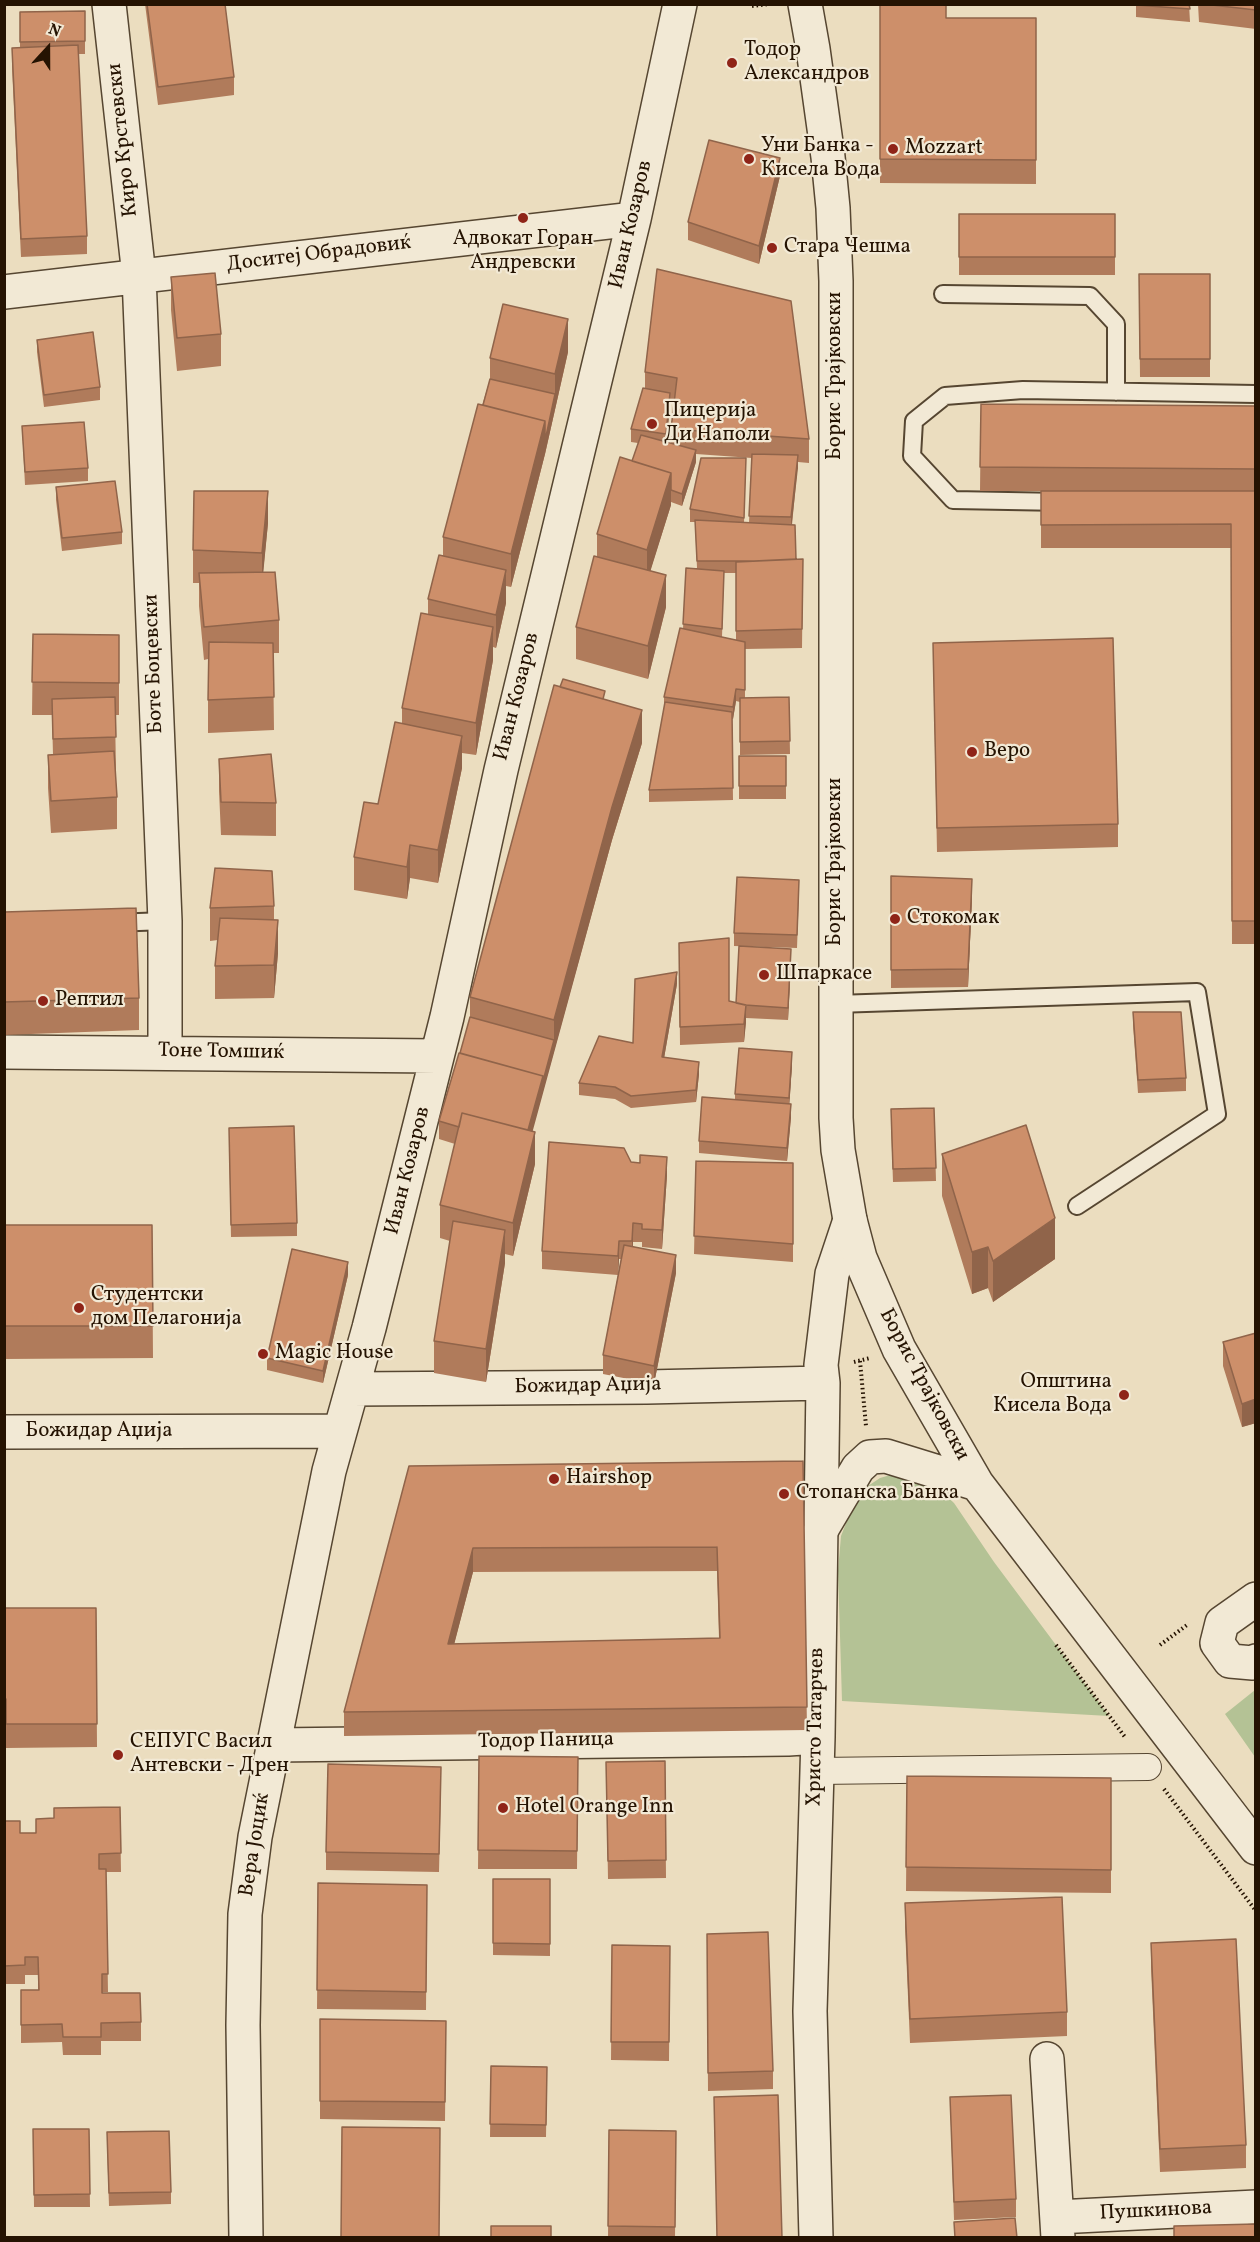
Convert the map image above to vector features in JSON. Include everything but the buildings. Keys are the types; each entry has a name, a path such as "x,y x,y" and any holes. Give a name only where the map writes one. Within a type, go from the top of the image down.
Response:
{"street":[{"name":"Киро Крстевски","path":"109,4 139,276"},
{"name":"Иван Козаров","path":"352,1389 437,1056 501,770 634,219 680,4"},
{"name":"Борис Трајковски","path":"805,4 828,157 836,281 836,1118 838,1150 850,1220 860,1258 899,1349 977,1484 1256,1848"},
{"name":"Доситеј Обрадовиќ","path":"4,292 634,219"},
{"name":"Боте Боцевски","path":"139,276 165,921 165,1052"},
{"name":"Тоне Томшиќ","path":"4,1052 437,1056"},
{"name":"Христо Татарчев","path":"816,2238 810,2011 818,1737 823,1383 821,1365 832,1274 850,1220"},
{"name":"Божидар Аџија","path":"352,1389 823,1383"},
{"name":"Вера Јоциќ","path":"246,2238 243,2025 245,1914 255,1837 328,1471 352,1389"},
{"name":"Божидар Аџија","path":"4,1432 339,1431"},
{"path":"820,1532 858,1467 870,1457 886,1456 977,1484"},
{"path":"1256,1599 1222,1623 1216,1643 1230,1661 1252,1663 1256,1661"},
{"name":"Тодор Паница","path":"274,1745 818,1737"},
{"path":"817,1771 1148,1767"},
{"name":"Пушкинова","path":"1047,2059 1057,2228 1256,2207"}],"lane":[{"path":"943,294 1090,296 1116,324 1116,392"},
{"path":"1081,503 953,500 912,456 914,421 945,396 1023,390 1256,394"},
{"path":"96,924 165,921"},
{"path":"836,1004 1197,992 1218,1114 1077,1206"}],"path":[{"path":"752,6 769,4"},
{"path":"860,1361 870,1457"}],"green space":[{"path":"894,1474 924,1482 941,1491 954,1503 994,1562 1109,1716 842,1701 838,1571 841,1536 852,1508 865,1488 880,1478"},
{"path":"1255,1690 1255,1757 1225,1714"}],"place":[{"name":"Тодор Александров","path":"732,63"},
{"name":"Mozzart","path":"893,149"},
{"name":"Уни Банка - Кисела Вода","path":"749,159"},
{"name":"Адвокат Горан Андревски","path":"523,218"},
{"name":"Стара Чешма","path":"772,248"},
{"name":"Пицерија Ди Наполи","path":"652,424"},
{"name":"Веро","path":"972,752"},
{"name":"Стокомак","path":"895,919"},
{"name":"Шпаркасе","path":"764,975"},
{"name":"Рептил","path":"43,1001"},
{"name":"Студентски дом Пелагонија","path":"79,1308"},
{"name":"Magic House","path":"263,1354"},
{"name":"Општина Кисела Вода","path":"1124,1395"},
{"name":"Hairshop","path":"554,1479"},
{"name":"Стопанска Банка","path":"784,1494"},
{"name":"СЕПУГС Васил Антевски - Дрен","path":"118,1755"},
{"name":"Hotel Orange Inn","path":"503,1808"}]}
